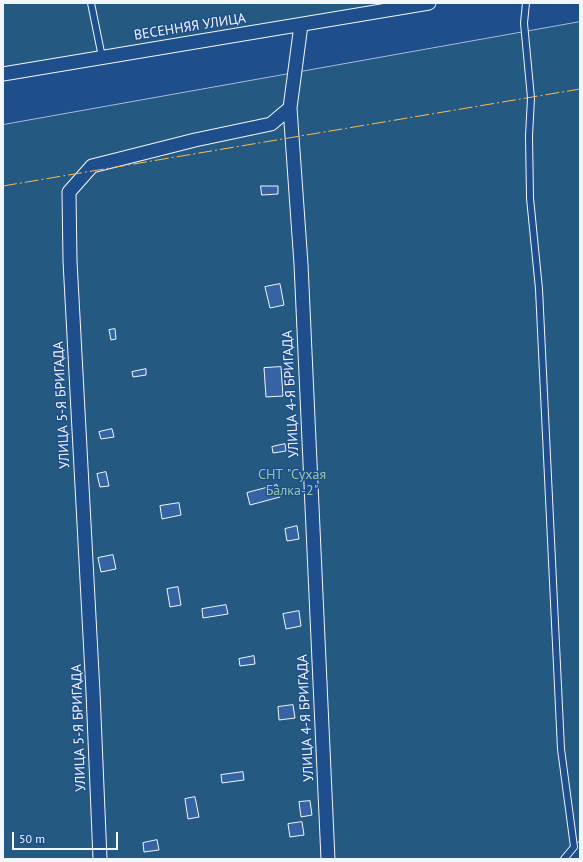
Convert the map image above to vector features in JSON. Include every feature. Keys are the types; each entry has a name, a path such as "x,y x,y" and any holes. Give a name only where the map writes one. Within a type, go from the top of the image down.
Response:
{"street":[{"name":"ВЕСЕННЯЯ УЛИЦА","path":"3,74 429,3"},
{"name":"УЛИЦА 4-Я БРИГАДА","path":"301,25 290,108 301,264 328,859"},
{"name":"УЛИЦА 5-Я БРИГАДА","path":"100,859 93,692 70,261 69,192 92,166 195,140 271,124 290,108"}],"lane":[{"path":"91,3 102,57"},
{"path":"526,3 524,23 531,98 529,136 530,198 539,289 561,749 574,847"},
{"path":"564,859 580,840"}],"green space":[{"path":"3,3 429,3 3,74"},
{"name":"СНТ \"Сухая Балка-2\"","path":"580,22 580,840 563,859 3,859 3,125"}],"building":[{"path":"261,186 278,186 278,194 262,195"},
{"path":"280,284 284,305 270,308 265,287"},
{"path":"115,329 116,339 111,340 109,330"},
{"path":"281,367 283,396 266,397 264,368"},
{"path":"146,369 146,375 133,377 132,372"},
{"path":"112,429 114,437 101,439 99,432"},
{"path":"285,444 286,451 273,453 272,447"},
{"path":"106,472 109,486 100,487 97,474"},
{"path":"277,485 280,497 250,505 247,493"},
{"path":"179,503 181,515 162,519 160,506"},
{"path":"297,526 299,539 287,541 285,529"},
{"path":"113,555 116,569 101,572 98,558"},
{"path":"178,587 181,605 170,607 167,589"},
{"path":"226,605 228,614 203,618 202,609"},
{"path":"299,611 301,626 286,629 283,614"},
{"path":"254,656 255,664 240,666 239,659"},
{"path":"293,705 295,718 279,720 278,707"},
{"path":"243,772 244,780 222,783 221,775"},
{"path":"195,797 199,817 188,819 185,799"},
{"path":"310,801 312,815 301,817 299,802"},
{"path":"302,822 304,835 290,837 288,824"},
{"path":"157,840 159,850 144,852 143,843"}],"power":[{"path":"3,186 580,89"}]}
